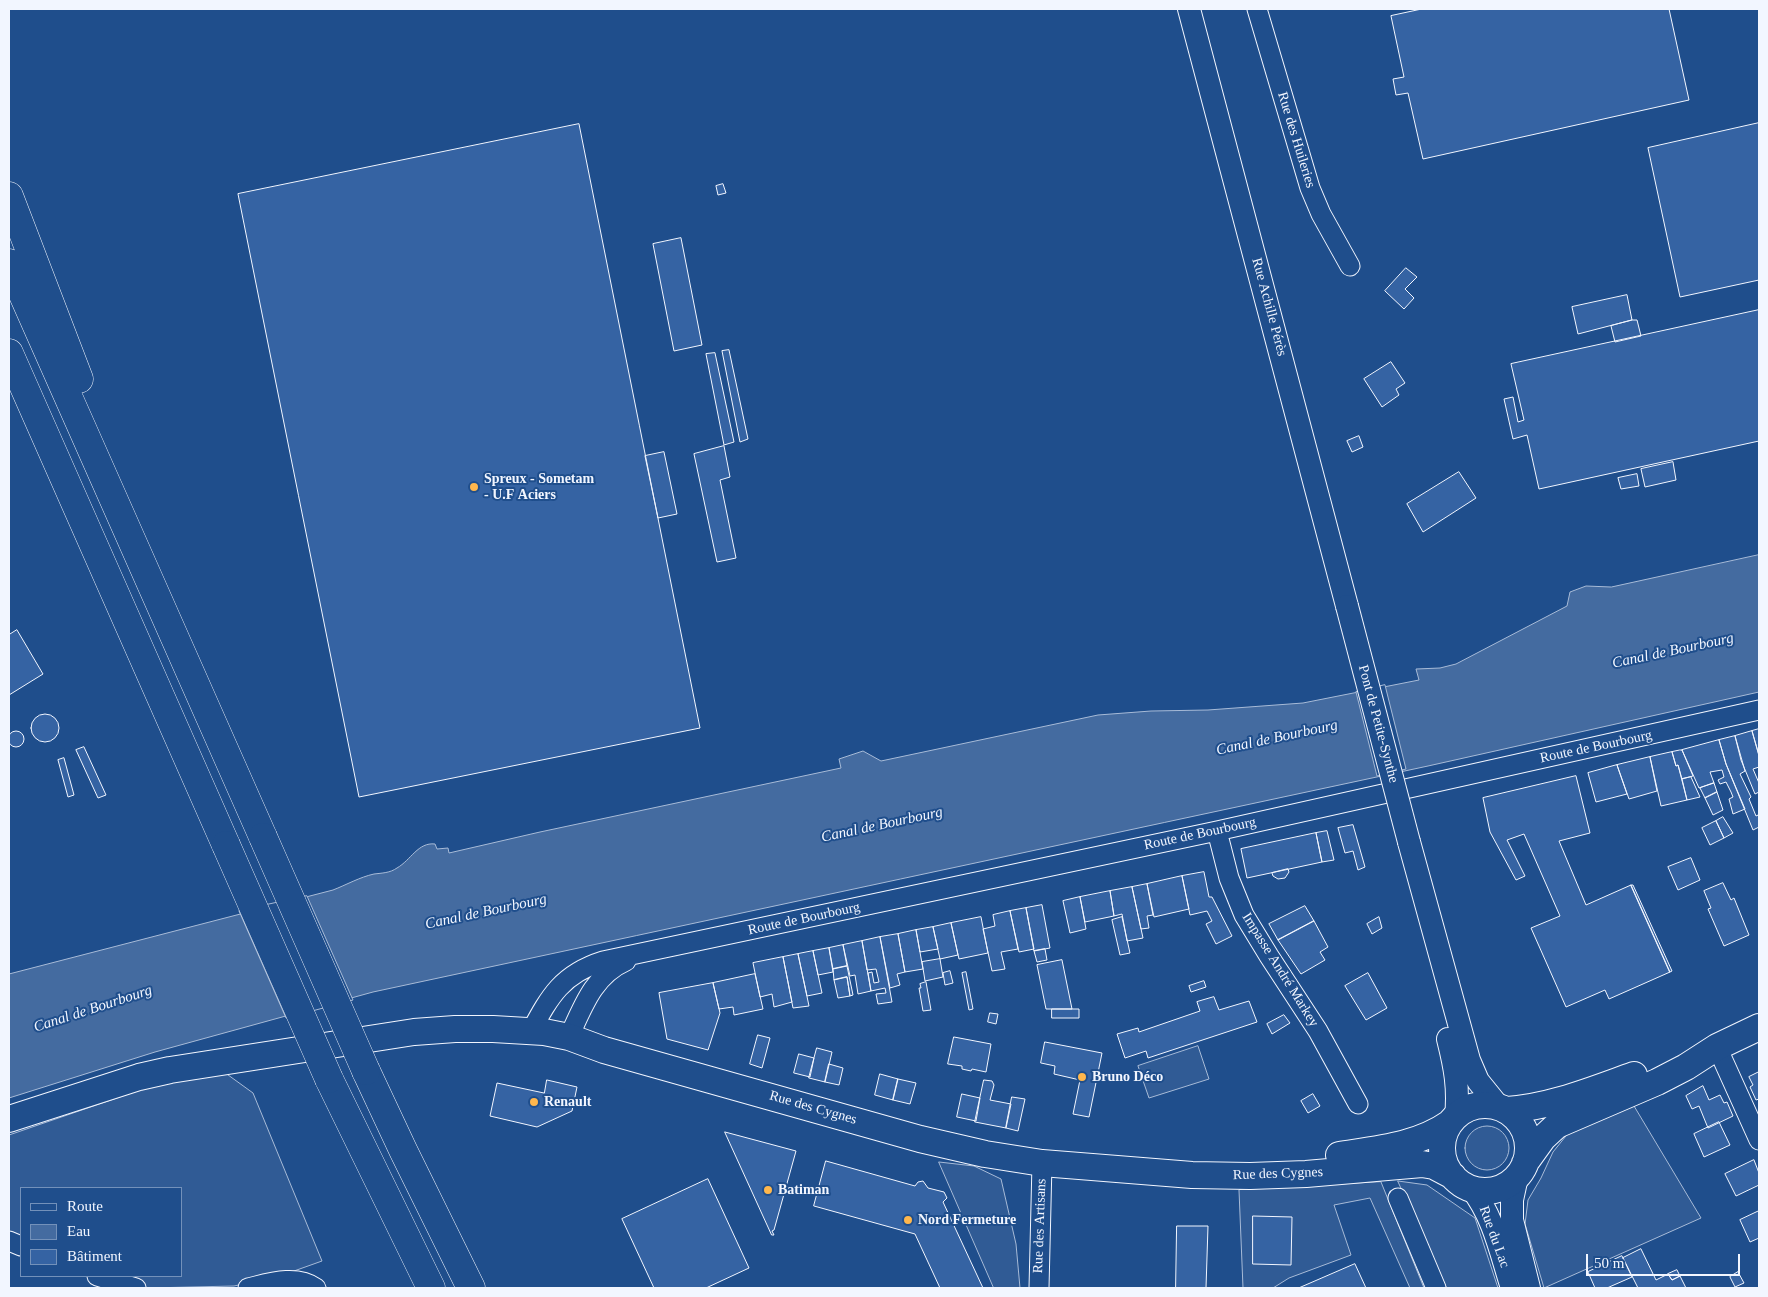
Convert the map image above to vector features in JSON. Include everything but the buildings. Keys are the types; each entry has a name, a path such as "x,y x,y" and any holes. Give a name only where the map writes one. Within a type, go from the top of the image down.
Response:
{"highway":[{"path":"9,196 82,386 128,533"},
{"path":"9,262 366,1071 471,1288"},
{"path":"9,353 329,1079 431,1288"},
{"path":"9,374 53,452"}],"main road":[{"path":"1717,1047 1552,1103 1530,1108 1503,1108 1486,1104 1463,1111 1453,1120 1444,1135 1442,1152 1448,1168 1462,1182 1487,1191 1509,1184 1543,1138 1557,1125 1686,1068 1717,1047 1759,1026"},
{"name":"Rue des Cygnes","path":"9,1119 139,1077 184,1067 414,1032 473,1029 531,1031 569,1037 604,1050 920,1139 985,1154 1042,1163 1192,1175 1250,1176 1306,1174 1422,1164 1434,1166 1462,1182"},
{"path":"1503,1108 1519,1120 1526,1135 1528,1147 1521,1170"},
{"name":"Rue des Cygnes","path":"1099,1168 1206,1167 1332,1157 1412,1142 1430,1135 1453,1120"}],"street":[{"name":"Rue Achille Pérès","path":"1189,9 1347,606"},
{"name":"Rue des Huileries","path":"1257,9 1310,188 1321,214 1350,266"},
{"name":"Pont de Petite-Synthe","path":"1347,606 1409,842"},
{"name":"Route de Bourbourg","path":"531,1031 549,997 564,981 583,969 603,961 1217,831 1759,710"},
{"name":"Impasse André Markey","path":"1217,831 1231,884 1244,915 1318,1030 1358,1104"},
{"path":"1409,842 1469,1060 1478,1081 1503,1108"},
{"path":"1409,842 1433,976 1457,1075 1458,1086 1453,1120"},
{"name":"Route de Bourbourg","path":"569,1037 586,999 603,976 618,964 641,954"},
{"path":"1717,1047 1759,1140"},
{"name":"Rue des Artisans","path":"1039,1288 1042,1163"},
{"name":"Rue du Lac","path":"1521,1170 1512,1200 1512,1220 1529,1288"},
{"name":"Rue du Lac","path":"1462,1182 1482,1202 1489,1216 1512,1288"},
{"path":"1398,1198 1436,1288"},
{"path":"101,1277 136,1288"},
{"path":"248,1288 284,1281 303,1282 316,1288"}],"shaded area":[{"path":"1198,1046 1209,1079 1149,1098 1138,1066"},
{"path":"224,1072 253,1093 322,1261 280,1276 234,1286 149,1288 110,1277 182,1277 182,1187 20,1187 20,1242 9,1237 9,1135 143,1089"},
{"path":"1634,1106 1701,1218 1544,1288 1525,1224 1528,1200 1553,1152 1570,1131"},
{"path":"1491,1126 1503,1132 1508,1139 1508,1157 1503,1164 1496,1169 1483,1170 1475,1167 1468,1160 1465,1144 1468,1136 1475,1129"},
{"path":"939,1162 974,1166 1001,1179 1016,1244 1020,1288 994,1288"},
{"path":"1398,1181 1427,1185 1475,1218 1498,1288 1447,1288"},
{"path":"1381,1182 1424,1288 1410,1288 1370,1198 1334,1205 1351,1255 1289,1278 1273,1288 1243,1288 1239,1190"}],"water":[{"name":"Canal de Bourbourg","path":"1759,555 1759,692 1428,766 373,992 155,1052 9,1098 9,974 333,890 364,877 394,870 419,849 429,844 435,844 437,849 448,848 449,853 841,768 839,759 863,751 881,761 1098,715 1303,703 1419,680 1416,669 1440,668 1456,664 1567,606 1570,592 1586,586 1611,587"}],"pier":[{"path":"1385,685 1406,769 1377,776 1356,692"},
{"path":"307,896 353,1000 286,1018 239,911"}],"place":[{"name":"Spreux - Sometam - U.F Aciers","path":"474,487"},
{"name":"Bruno Déco","path":"1082,1077"},
{"name":"Renault","path":"534,1102"},
{"name":"Batiman","path":"768,1190"},
{"name":"Nord Fermeture","path":"908,1220"}]}
